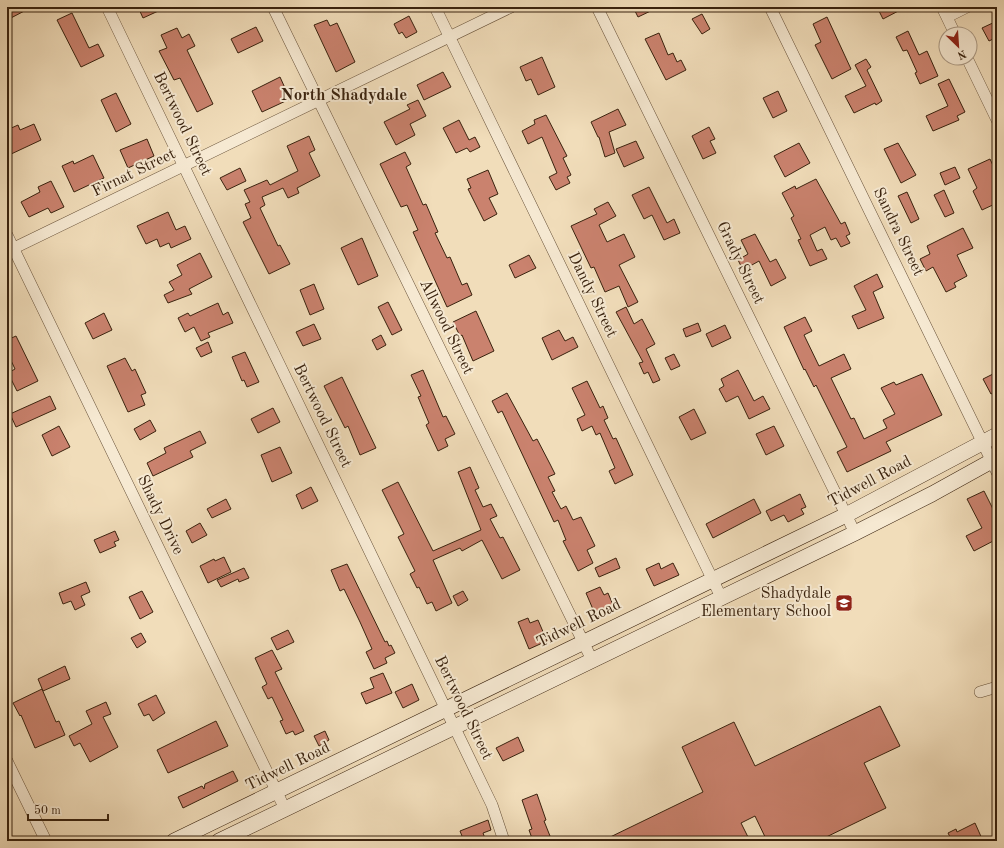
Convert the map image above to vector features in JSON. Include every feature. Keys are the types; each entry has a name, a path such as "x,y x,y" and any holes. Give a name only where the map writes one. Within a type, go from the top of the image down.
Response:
{"main road":[{"name":"Tidwell Road","path":"174,841 446,711 712,579 846,516 997,435"},
{"path":"219,841 995,464"}],"street":[{"name":"Bertwood Street","path":"107,7 492,805 504,841"},
{"name":"Allwood Street","path":"273,7 592,660"},
{"name":"Dandy Street","path":"434,7 721,597"},
{"name":"Firnat Street","path":"10,250 512,7"},
{"name":"Grady Street","path":"597,7 855,533"},
{"name":"Sandra Street","path":"770,7 995,464"},
{"path":"951,26 944,12 967,7"},
{"path":"971,66 997,120"},
{"name":"Shady Drive","path":"7,235 10,250 285,809"},
{"path":"980,692 997,687"},
{"path":"7,761 46,841"}],"building":[{"path":"7,7 32,7 7,20"},
{"path":"138,7 167,7 143,18"},
{"path":"633,7 659,7 638,17"},
{"path":"877,7 906,7 883,19"},
{"path":"72,13 89,48 98,44 104,56 81,67 57,20"},
{"path":"702,14 710,29 702,34 692,19"},
{"path":"409,16 417,32 406,38 402,32 399,34 394,24"},
{"path":"827,17 851,69 832,79 815,45 821,42 813,24"},
{"path":"327,20 330,26 337,23 355,62 336,72 314,25"},
{"path":"997,21 997,37 989,41 982,28"},
{"path":"256,27 263,41 238,53 231,39"},
{"path":"177,28 182,38 189,34 195,46 187,50 213,104 197,112 180,78 174,80 159,51 167,48 161,35"},
{"path":"908,31 919,55 927,51 938,76 920,84 915,73 917,72 907,50 903,51 896,37"},
{"path":"659,33 668,55 673,53 677,62 681,60 686,70 666,80 645,39"},
{"path":"542,57 555,87 538,95 531,79 526,81 520,67"},
{"path":"866,59 871,67 867,70 882,101 876,105 875,103 854,113 845,96 866,86 855,65"},
{"path":"443,72 451,87 424,100 417,85"},
{"path":"280,77 290,99 262,112 252,91"},
{"path":"949,79 965,112 957,116 959,120 933,131 926,116 948,106 938,84"},
{"path":"778,91 787,111 773,118 763,98"},
{"path":"116,93 131,124 116,132 101,100"},
{"path":"418,100 426,116 410,124 415,135 396,145 384,122 410,109 407,105"},
{"path":"618,109 626,125 609,132 615,153 605,157 599,137 591,122"},
{"path":"546,115 567,156 563,158 571,175 567,177 570,183 556,190 549,177 557,173 542,137 528,144 522,131 535,124 534,120"},
{"path":"459,120 469,140 475,137 480,147 470,152 467,148 456,153 443,128"},
{"path":"34,124 41,140 9,155 7,150 7,130 18,125 20,130"},
{"path":"709,127 715,139 710,141 716,153 703,159 692,136"},
{"path":"309,136 315,150 309,153 320,176 297,188 299,193 288,198 283,188 262,197 265,205 260,208 278,246 280,245 290,264 269,274 243,222 251,218 245,204 250,202 244,190 267,180 270,185 298,171 287,146"},
{"path":"147,139 154,156 128,168 120,150"},
{"path":"636,141 644,158 624,167 616,149"},
{"path":"799,143 810,163 785,177 774,156"},
{"path":"898,143 916,175 901,183 884,149"},
{"path":"405,152 411,164 406,167 423,205 426,204 438,232 435,233 447,258 450,257 462,285 467,283 472,295 447,307 413,232 418,230 407,205 401,207 380,164"},
{"path":"93,155 104,178 74,192 62,166 73,161 74,164"},
{"path":"990,159 997,174 997,203 982,210 973,191 977,188 968,169"},
{"path":"955,167 960,178 945,185 940,173"},
{"path":"240,168 246,181 227,190 220,178"},
{"path":"488,170 498,194 489,198 497,214 484,221 468,189 471,188 467,179"},
{"path":"816,179 841,224 845,222 850,234 846,236 850,243 841,247 836,238 831,240 825,227 810,235 817,251 822,249 827,259 810,266 798,240 801,239 791,218 794,216 782,193 795,186 796,189"},
{"path":"51,181 64,207 51,213 48,208 29,217 21,202 40,192 38,187"},
{"path":"649,187 667,223 674,219 680,233 664,240 652,215 644,219 632,195"},
{"path":"944,190 954,213 945,217 934,195"},
{"path":"907,192 919,219 911,223 898,196"},
{"path":"608,202 616,216 599,225 607,242 624,234 635,257 619,265 638,302 628,307 619,286 605,292 594,267 591,268 571,226 597,214 594,209"},
{"path":"168,212 176,230 185,226 191,239 171,248 169,243 160,247 157,239 146,244 137,226"},
{"path":"963,228 973,248 957,255 967,276 954,283 956,287 946,292 933,267 926,271 920,259 930,254 927,246"},
{"path":"755,234 770,262 776,259 786,278 771,286 759,261 743,270 738,260 748,254 741,240"},
{"path":"362,238 378,276 358,285 341,248"},
{"path":"200,253 212,277 189,289 192,294 168,303 164,295 174,290 169,282 182,275 177,265"},
{"path":"529,255 536,268 515,278 509,265"},
{"path":"877,274 883,287 873,292 884,318 858,329 852,316 866,310 854,286"},
{"path":"314,284 324,309 310,315 300,290"},
{"path":"388,302 402,330 392,335 378,307"},
{"path":"218,303 223,315 228,312 233,323 208,333 210,337 201,341 194,327 185,332 178,318 188,313 190,316"},
{"path":"626,307 634,324 642,319 655,344 646,349 660,380 653,383 648,372 644,374 639,363 643,362 616,312"},
{"path":"476,311 494,351 473,361 462,335 460,336 453,322"},
{"path":"104,313 112,330 93,339 85,323"},
{"path":"805,317 812,331 804,335 819,366 844,354 851,369 831,378 851,419 854,418 864,439 887,428 883,420 895,414 881,388 894,382 896,385 922,374 942,415 886,442 891,451 847,472 837,452 847,447 816,385 814,387 805,369 804,370 784,327"},
{"path":"698,323 701,331 686,337 683,329"},
{"path":"314,324 321,339 303,346 296,332"},
{"path":"725,325 731,338 712,347 706,334"},
{"path":"559,330 565,341 573,337 578,347 552,360 542,338"},
{"path":"381,335 386,345 377,350 372,340"},
{"path":"16,336 38,381 17,391 8,373 15,369 7,352 7,340"},
{"path":"208,342 212,352 201,357 196,348"},
{"path":"245,352 259,382 247,387 244,380 242,381 232,357"},
{"path":"674,354 680,366 671,370 665,358"},
{"path":"125,358 132,371 135,369 146,393 141,395 145,405 128,412 107,366"},
{"path":"423,370 443,417 446,416 455,434 445,439 448,446 438,451 426,425 429,423 418,397 421,396 411,375"},
{"path":"738,370 754,401 763,396 770,409 749,419 738,396 726,402 719,389 724,386 721,379"},
{"path":"997,372 997,391 991,394 983,379"},
{"path":"342,377 376,448 360,455 348,426 345,428 324,386"},
{"path":"587,381 600,408 603,406 608,418 604,420 613,439 616,438 633,475 615,484 609,471 615,468 600,433 596,435 592,426 582,431 577,419 585,415 572,388"},
{"path":"507,393 533,441 537,439 555,474 548,477 555,491 552,492 561,509 566,506 573,520 581,517 595,546 587,550 593,563 578,571 563,541 566,540 558,520 554,522 502,411 498,413 492,401"},
{"path":"50,396 56,409 16,427 10,414"},
{"path":"273,408 280,422 258,433 251,419"},
{"path":"694,409 706,433 691,440 679,417"},
{"path":"150,420 156,431 140,440 134,429"},
{"path":"59,426 70,447 52,456 42,435"},
{"path":"774,426 784,446 766,455 756,434"},
{"path":"200,431 206,443 190,451 193,457 153,476 147,463 166,453 164,448"},
{"path":"280,447 292,473 272,482 261,455"},
{"path":"470,467 479,488 475,490 483,507 491,504 497,516 490,519 500,538 503,537 520,570 502,579 482,540 462,551 460,548 433,560 452,603 436,611 432,602 427,604 419,587 417,588 410,574 415,571 398,537 404,534 382,490 398,482 433,551 481,530 458,472"},
{"path":"311,487 318,501 302,509 296,495"},
{"path":"984,491 997,517 997,539 974,551 966,536 982,528 967,499"},
{"path":"800,494 806,507 801,509 804,514 788,522 784,515 771,521 766,511"},
{"path":"226,499 231,509 212,518 207,509"},
{"path":"754,499 761,513 713,538 706,524"},
{"path":"200,523 207,535 192,543 186,531"},
{"path":"115,531 119,540 114,542 116,546 100,553 94,540"},
{"path":"224,557 231,572 208,583 200,566 214,559 215,561"},
{"path":"616,558 620,568 599,577 595,568"},
{"path":"659,563 661,569 673,563 679,575 654,586 646,569"},
{"path":"347,564 385,642 387,641 389,646 391,645 395,653 385,658 387,663 374,669 366,652 372,649 344,589 340,591 331,570"},
{"path":"244,568 249,578 239,582 238,579 221,587 217,580"},
{"path":"86,582 90,592 81,596 85,605 75,610 71,601 63,604 59,593"},
{"path":"600,587 604,595 608,593 613,605 595,614 586,593"},
{"path":"142,591 153,612 140,619 129,597"},
{"path":"463,591 468,600 458,606 453,596"},
{"path":"528,618 530,623 538,620 547,641 529,649 518,622"},
{"path":"288,630 294,642 277,650 271,638"},
{"path":"141,633 146,642 137,648 131,638"},
{"path":"272,650 282,669 275,672 304,731 295,735 293,731 286,734 280,721 283,720 272,697 268,699 262,687 267,684 255,658"},
{"path":"65,666 70,679 43,691 38,679"},
{"path":"383,673 392,693 366,704 361,693 374,688 370,678"},
{"path":"412,684 419,700 403,708 395,692"},
{"path":"42,689 56,722 59,721 65,735 35,748 21,715 20,716 13,703"},
{"path":"156,695 165,713 153,721 149,714 144,716 138,704"},
{"path":"106,702 111,714 103,717 118,747 90,762 80,743 74,746 69,736 92,724 86,711"},
{"path":"880,706 900,746 864,763 886,808 818,841 767,841 755,816 741,823 750,841 602,841 703,792 682,747 734,722 755,766"},
{"path":"216,721 228,746 168,773 157,750"},
{"path":"325,731 329,740 319,746 314,736"},
{"path":"518,737 524,751 503,761 496,748"},
{"path":"233,771 238,781 183,808 178,797 202,786 204,789 205,784"},
{"path":"537,794 546,820 544,821 552,841 533,841 529,830 532,829 522,800"},
{"path":"488,820 491,830 483,833 486,841 464,841 460,831"},
{"path":"975,823 983,841 952,841 948,833 956,829 957,832"}],"place":[{"name":"Shadydale Elementary School","path":"844,603"}],"district":[{"name":"North Shadydale","path":"344,95"}]}
